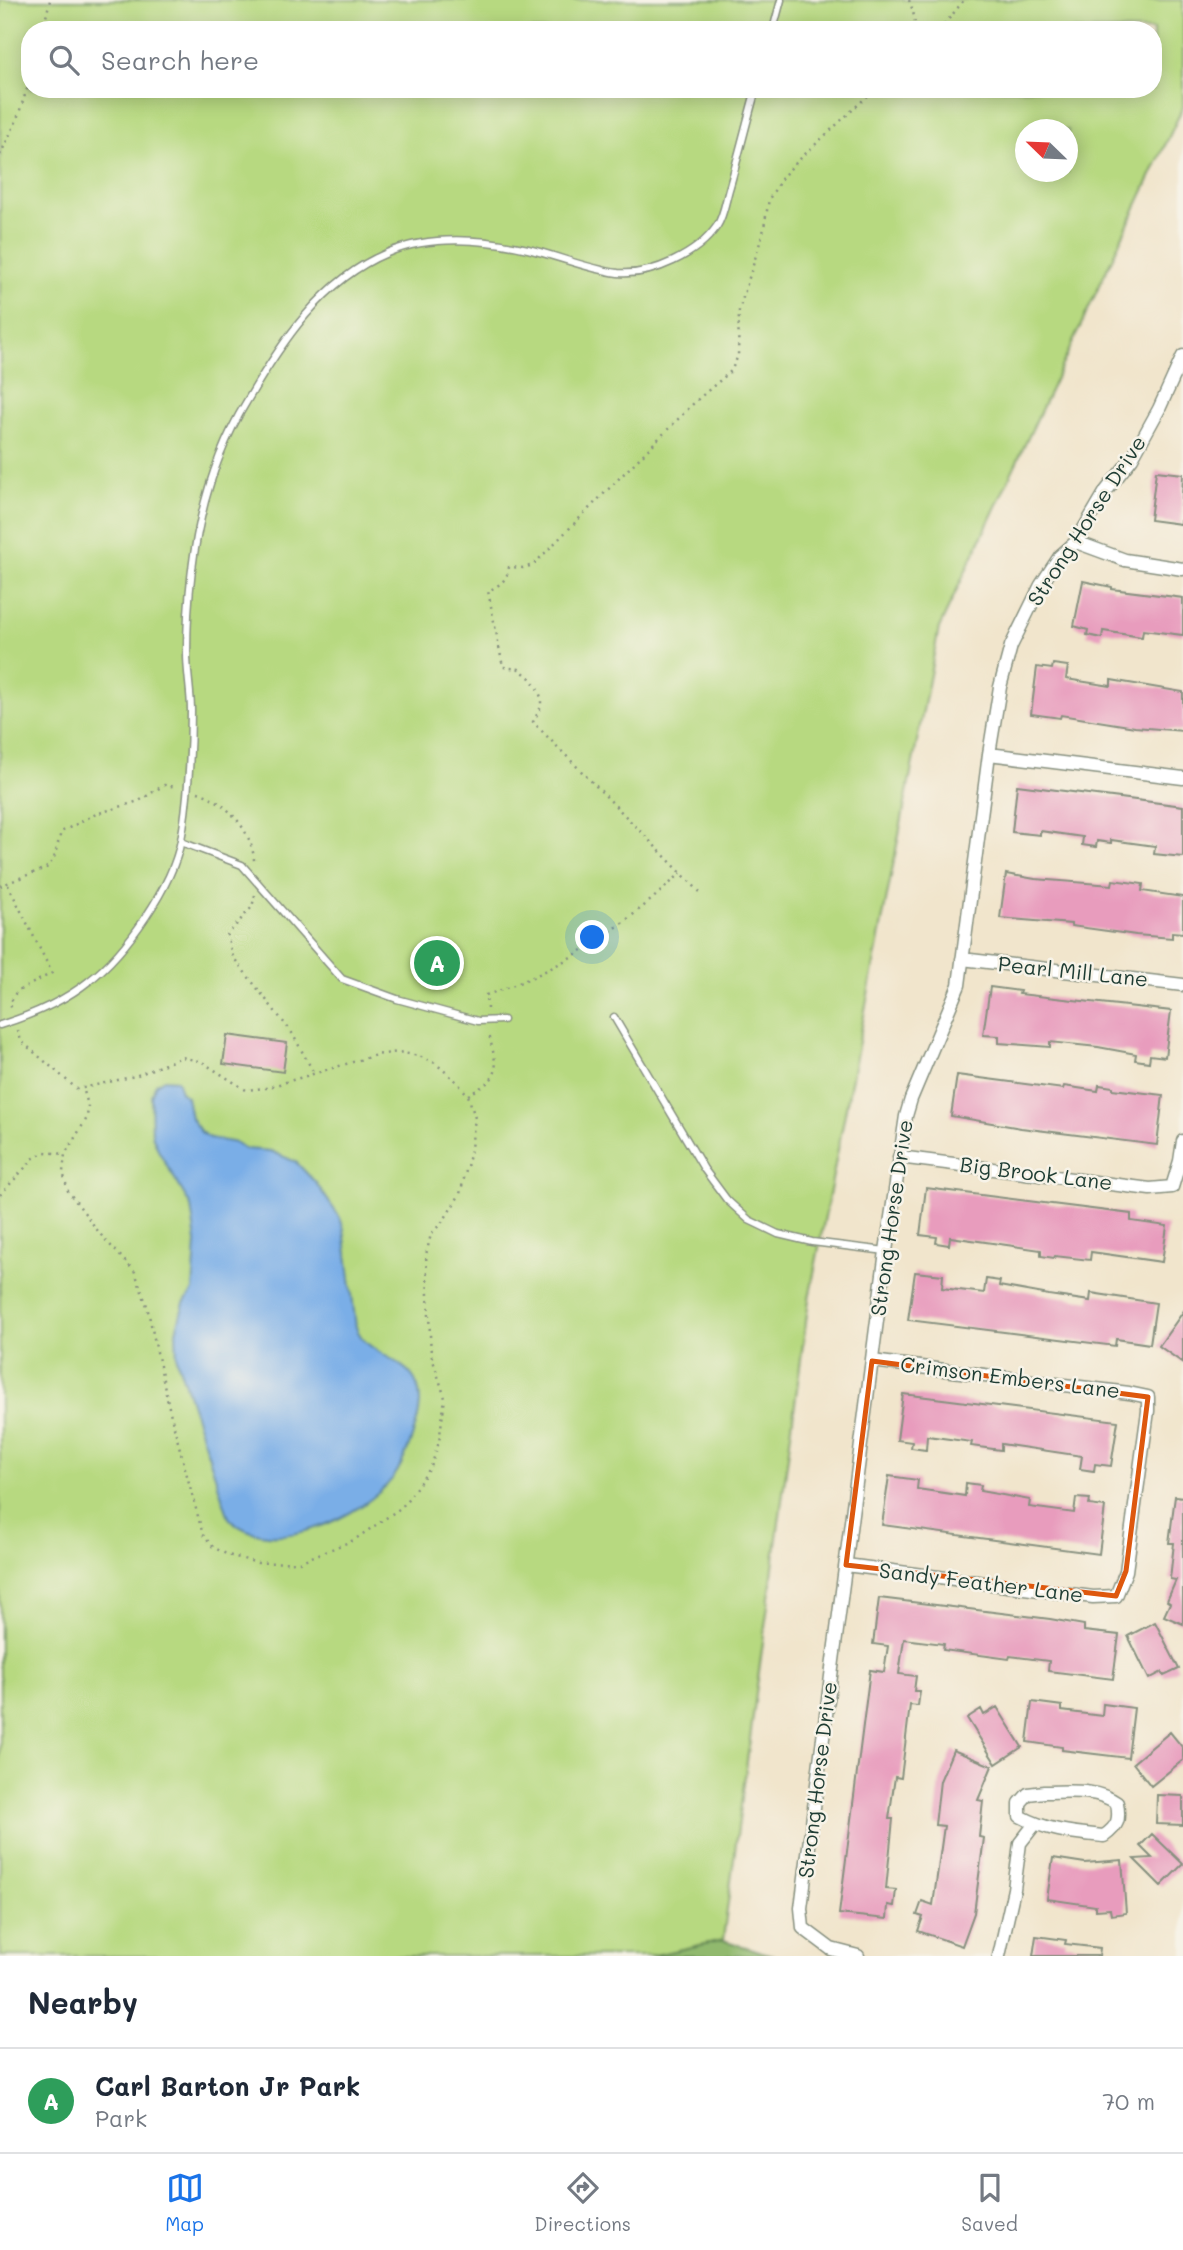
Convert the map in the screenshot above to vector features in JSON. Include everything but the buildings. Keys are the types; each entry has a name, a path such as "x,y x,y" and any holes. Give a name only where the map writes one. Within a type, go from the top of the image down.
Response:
{"street":[{"name":"Strong Horse Drive","path":"859,1956 831,1949 803,1928 801,1908 886,1251 911,1099 959,985 989,754 1000,687 1012,646 1041,585 1060,556 1076,542 1106,491 1132,458 1159,409 1183,356"},
{"path":"1076,542 1125,560 1183,569"},
{"path":"989,754 1183,778"},
{"name":"Pearl Mill Lane","path":"962,959 1183,985"},
{"name":"Big Brook Lane","path":"900,1157 1150,1189 1172,1187 1183,1141"},
{"name":"Crimson Embers Lane","path":"872,1361 1148,1397 1126,1571 1116,1596"},
{"name":"Sandy Feather Lane","path":"846,1565 1093,1597 1116,1596"},
{"path":"1091,1792 1117,1803 1119,1817 1116,1827 1104,1836 1061,1832 1035,1824 1020,1815 1020,1803 1028,1794 1091,1792"},
{"path":"999,1956 1012,1900 1020,1843 1035,1824"}],"lane":[{"path":"776,21 782,0"},
{"path":"0,1025 52,1006 91,980 129,941 163,889 181,842 191,712 187,656 189,600 204,498 224,441 246,401 280,348 315,303 354,271 388,253 434,242 479,242 528,249 621,273 658,267 695,250 719,224 754,98"},
{"path":"181,842 242,865 342,979 397,999 478,1021 503,1020"},
{"path":"614,1017 704,1170 727,1200 749,1220 790,1237 886,1251"}],"path":[{"path":"45,21 50,0"},
{"path":"909,0 915,21"},
{"path":"947,21 964,0"},
{"path":"0,155 24,98"},
{"path":"700,892 533,722 541,707 541,697 529,677 519,669 503,667 488,591 503,583 509,567 523,568 533,565 697,400 731,371 737,356 739,310 763,233 769,199 783,176 865,98"},
{"path":"0,886 48,867 54,858 61,832 96,814 139,801 164,785 210,795 230,811 243,829 254,853 255,894 252,907 227,935 233,957 292,1032 315,1075"},
{"path":"468,1095 486,1085 496,1072 486,1021 486,995 558,966 591,947 659,894 681,873"},
{"path":"8,885 52,973 16,992 10,1004 21,1041 77,1089 135,1076 182,1057 202,1062 246,1090 266,1088 376,1055 398,1052 419,1056 435,1063 468,1095 475,1118 470,1155 460,1194 444,1220 431,1234 426,1255 431,1354 445,1398 439,1442 431,1467 402,1507 354,1540 299,1562 258,1563 228,1555 213,1547 203,1535 170,1412 147,1306 135,1272 101,1236 68,1191 63,1172 65,1154 87,1118 88,1105 83,1088"},
{"path":"0,1195 34,1158 45,1152 65,1154"}],"highlighted area":[{"path":"872,1361 1148,1397 1126,1571 1116,1596 846,1565"}],"green space":[{"path":"0,0 1183,0 1183,107 939,628 809,1299 723,1940 651,1956 0,1956"},
{"path":"723,1940 775,1956 651,1956"}],"water":[{"path":"164,1079 177,1080 181,1092 187,1097 191,1118 201,1132 210,1138 236,1143 246,1149 271,1151 296,1162 316,1183 340,1218 344,1229 356,1327 372,1347 404,1367 418,1387 420,1403 414,1431 407,1452 393,1478 360,1507 315,1528 291,1534 268,1535 247,1530 229,1518 177,1360 176,1331 184,1303 193,1291 196,1242 191,1206 152,1135 151,1095 156,1084"}],"place":[{"name":"Carl Barton Jr Park","path":"437,963"}]}
